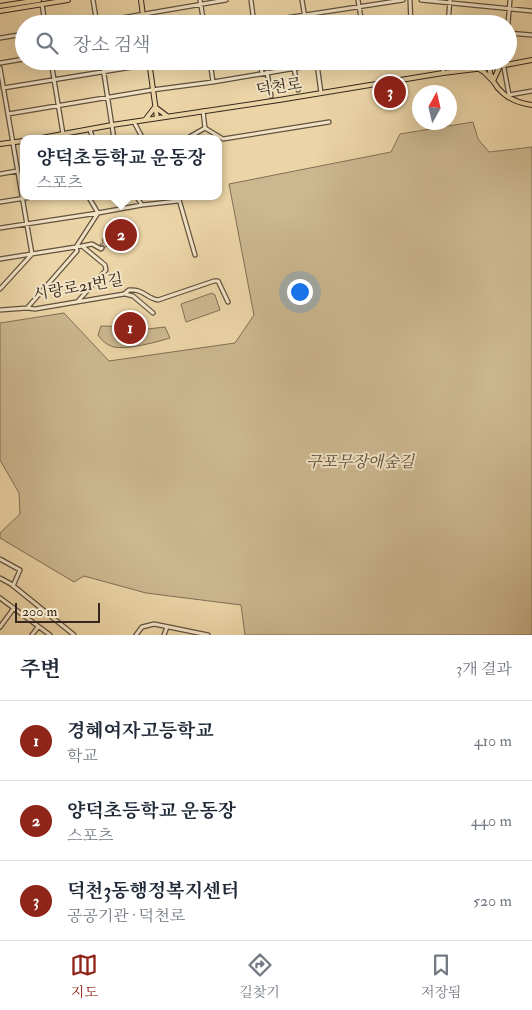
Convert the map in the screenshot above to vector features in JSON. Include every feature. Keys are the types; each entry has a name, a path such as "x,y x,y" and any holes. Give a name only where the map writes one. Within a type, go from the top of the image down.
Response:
{"main road":[{"path":"0,6 68,0"},
{"path":"141,0 143,15"},
{"path":"0,11 41,2"},
{"name":"덕천로","path":"517,62 532,60"},
{"path":"150,70 157,118"},
{"name":"덕천로","path":"60,135 167,116 463,70"},
{"path":"480,70 493,81 499,91 523,104 532,105"},
{"path":"490,70 493,81"},
{"path":"493,81 498,70"},
{"path":"155,107 167,116"},
{"path":"145,120 155,107"},
{"path":"0,144 20,141"}],"street":[{"path":"93,0 96,15"},
{"path":"200,0 203,15"},
{"path":"143,15 226,0"},
{"path":"251,0 253,15"},
{"path":"302,0 304,15 404,0"},
{"path":"358,0 360,15"},
{"path":"410,0 411,15"},
{"path":"422,0 450,1 532,11"},
{"path":"509,15 510,0"},
{"path":"449,15 450,1"},
{"path":"41,2 43,15"},
{"path":"517,34 532,35"},
{"path":"0,38 15,36"},
{"path":"0,63 15,60"},
{"path":"0,68 20,188"},
{"path":"52,70 63,134"},
{"path":"3,88 115,70"},
{"path":"211,70 213,82"},
{"path":"8,114 280,70"},
{"path":"294,70 298,90"},
{"path":"316,70 321,93"},
{"path":"504,70 509,96 532,91"},
{"path":"104,72 113,135"},
{"path":"267,72 271,96"},
{"path":"203,111 205,128"},
{"path":"134,122 141,135"},
{"path":"222,138 329,122"},
{"path":"205,128 216,135"},
{"path":"193,135 205,128"},
{"path":"90,130 92,135"},
{"path":"0,174 17,171"},
{"path":"0,202 20,199"},
{"path":"22,200 32,254"},
{"path":"90,200 98,213"},
{"path":"139,200 142,205"},
{"path":"0,228 168,200"},
{"path":"179,200 195,255"},
{"path":"27,308 77,251 76,247 98,213"},
{"path":"76,247 92,244 102,248"},
{"path":"0,259 82,246 105,265 106,270 78,302"},
{"path":"0,289 32,254"},
{"name":"시랑로21번길","path":"0,310 35,309 124,294 129,290 144,292 152,299 158,300 214,281 220,283 228,302"},
{"path":"124,294 133,296 153,313"},
{"path":"0,559 20,570 13,586"},
{"path":"0,578 13,586 74,635"},
{"path":"0,598 50,635"},
{"path":"0,627 14,608"},
{"path":"136,635 142,627 154,624 208,635"},
{"path":"32,635 38,626"},
{"path":"164,635 167,627"}],"green space":[{"name":"구포무장애숲길","path":"473,122 478,139 489,152 532,147 532,635 245,635 241,605 146,593 84,576 74,582 0,538 0,533 20,514 19,493 0,460 0,323 64,313 109,361 235,343 254,315 229,184 391,152 400,134 424,130 457,130 457,125"},
{"path":"133,222 138,237 102,248 100,244 103,243 102,240 107,232"},
{"path":"212,293 215,295 220,310 186,322 181,304"},
{"path":"101,326 135,327 139,330 165,327 170,338 134,347 114,347 98,335"}],"place":[{"name":"덕천3동행정복지센터","path":"390,92"},
{"name":"양덕초등학교 운동장","path":"121,235"},
{"name":"경혜여자고등학교","path":"130,328"}]}
